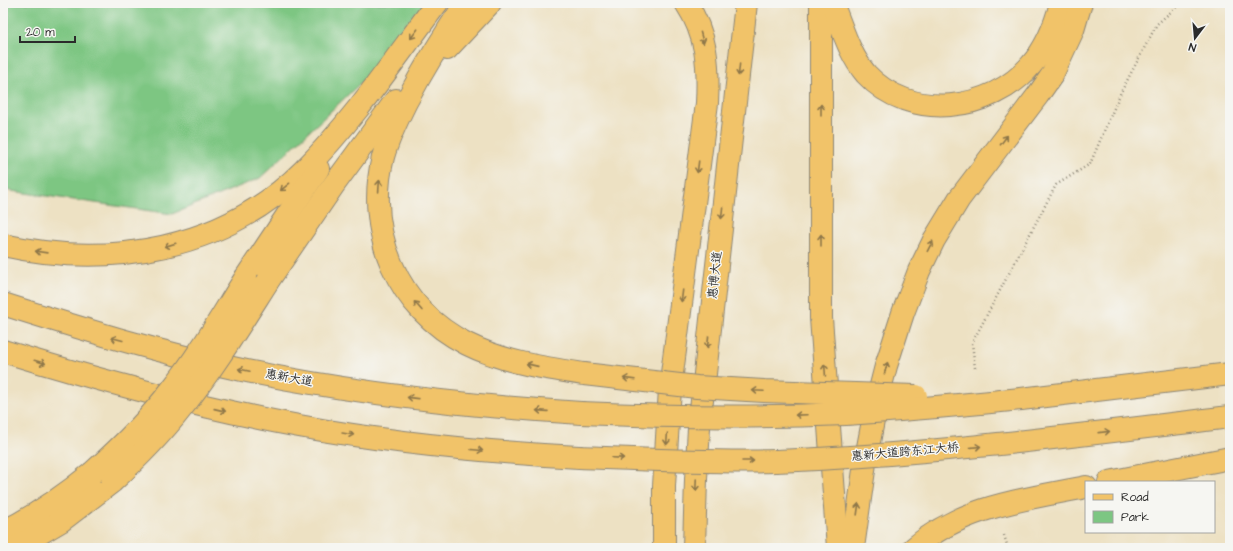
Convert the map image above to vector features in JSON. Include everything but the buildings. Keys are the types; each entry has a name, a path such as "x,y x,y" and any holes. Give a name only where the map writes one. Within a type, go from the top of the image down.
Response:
{"main road":[{"path":"3,532 56,501 92,473 131,436 172,389 204,344 246,277 358,110 437,3"},
{"path":"466,3 417,82 390,135 383,156 379,182 379,215 382,239 389,260 406,290 422,311 446,331 467,343 494,355 526,364 584,374 697,387 764,391 1021,399 1230,374"},
{"path":"15,548 61,521 112,482 140,455 181,410 228,344 268,281 332,186 400,94 417,82 490,3"},
{"path":"664,548 664,486 670,389 707,103 707,62 701,32 686,3"},
{"name":"惠博大道","path":"694,548 699,428 746,3"},
{"path":"821,3 821,318 838,548"},
{"path":"832,3 854,56 866,73 876,83 888,92 905,100 944,106 983,98 1002,89 1018,78 1031,66 1045,46 1052,32 1061,3"},
{"path":"853,548 865,463 875,412 886,366 919,271 934,240 957,203 1052,75 1071,34 1081,3"},
{"path":"3,245 44,253 99,256 144,251 199,236 229,223 275,195 303,171 358,110"},
{"name":"惠新大道","path":"3,304 105,336 242,370 350,389 429,400 517,409 677,417 788,416 899,410 1021,399"},
{"name":"惠新大道跨东江大桥","path":"3,351 144,392 301,426 433,446 523,454 718,461 774,461 882,455 994,445 1230,417"},
{"path":"1114,481 1230,458"},
{"path":"914,548 953,522 977,512 1012,502 1085,487"}],"path":[{"path":"975,368 972,344 1056,185 1090,164 1121,92 1157,24 1181,3"},
{"path":"1004,535 1008,548"}],"green space":[{"path":"3,3 424,3 387,58 260,178 172,214 3,189"}]}
